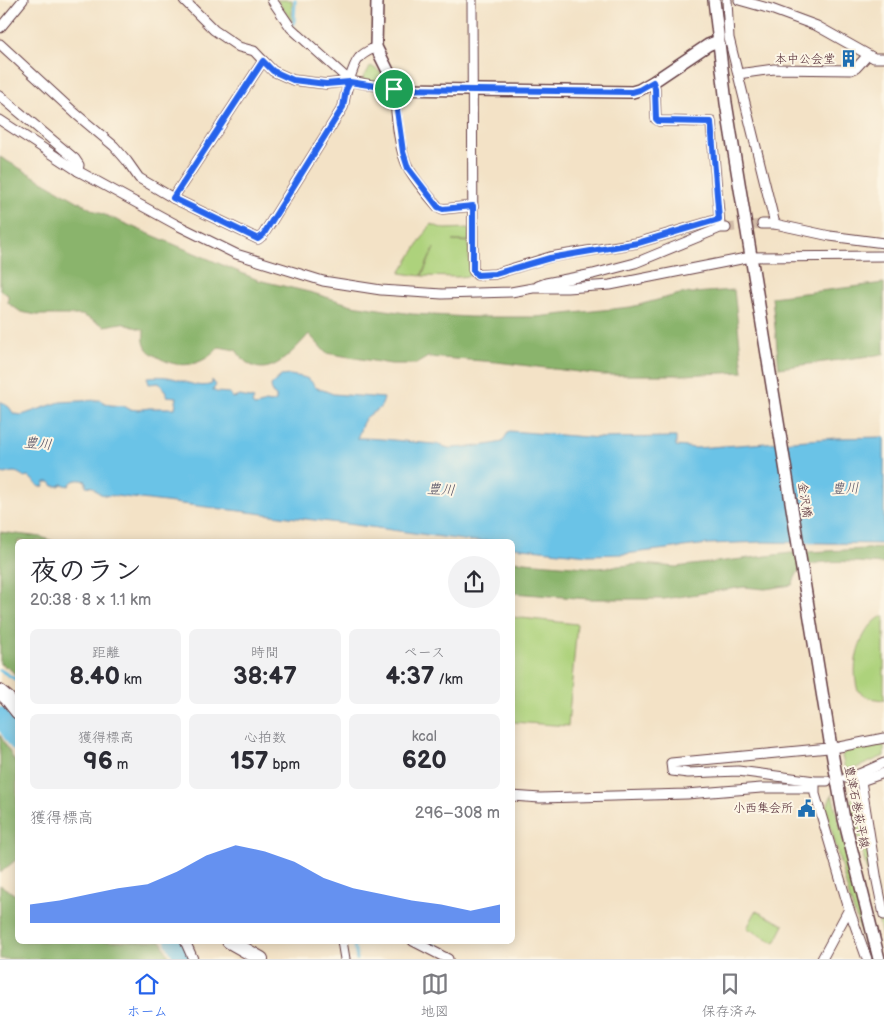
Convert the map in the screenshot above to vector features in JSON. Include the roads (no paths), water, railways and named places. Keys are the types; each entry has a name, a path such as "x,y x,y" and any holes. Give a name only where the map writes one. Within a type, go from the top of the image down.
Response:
{"main road":[{"path":"377,0 376,47 392,79 394,89 632,92 653,82 708,45 718,41"},
{"name":"金沢橋","path":"714,0 726,102 831,747"},
{"path":"0,692 15,708"},
{"name":"豊津石巻萩平線","path":"831,747 844,819 879,959"},
{"path":"234,944 261,959"}],"street":[{"path":"0,28 23,0"},
{"path":"184,0 214,30 239,47 254,52 273,71 293,80 326,84 350,82 394,89 403,152 408,168 438,207 443,209 473,206"},
{"path":"272,0 291,28 350,82"},
{"path":"472,0 473,270 477,275 495,274 550,258 638,243 722,225"},
{"path":"727,0 729,38 775,224"},
{"path":"740,0 817,26 874,58 884,58"},
{"path":"0,44 114,146 140,178 173,198 258,239 263,235 343,107 346,90 356,62 361,56 376,47"},
{"path":"738,74 774,69 851,70 856,68 868,55"},
{"path":"173,198 263,61"},
{"path":"653,82 655,88 656,119 658,121 711,122 722,225"},
{"path":"0,96 75,159 79,165 78,171"},
{"path":"0,120 78,171 177,225 236,254 323,281 381,290 442,294 511,292 533,288 610,285 751,257 884,256"},
{"path":"762,224 775,224 830,236 884,243"},
{"path":"533,288 546,283 593,274 635,263 722,225"},
{"path":"815,785 738,771 688,773 672,771 671,763 831,747 884,738"},
{"path":"860,777 884,763"},
{"path":"846,778 884,774"},
{"path":"860,777 880,881 884,915"},
{"path":"515,796 550,798 687,794 815,785 827,781"},
{"path":"815,785 849,909 867,959"},
{"path":"822,959 849,909"},
{"path":"186,944 193,959"},
{"path":"342,944 345,959"},
{"path":"419,944 448,959"}],"water":[{"name":"豊川","path":"290,375 308,379 315,387 333,394 384,398 379,409 368,416 362,423 357,438 436,444 451,448 502,442 509,431 599,438 676,437 676,446 696,448 836,438 884,437 884,544 764,542 708,544 625,554 588,555 515,547 515,539 456,539 106,495 101,494 93,487 86,486 86,481 81,480 74,481 69,486 62,484 53,486 50,482 45,482 44,486 40,487 28,476 24,477 16,472 4,474 0,472 0,401 9,407 14,414 22,415 60,402 99,400 110,405 138,410 175,408 177,397 166,396 166,392 159,383 149,384 147,377 158,376 203,386 212,384 212,380 216,385 213,390 216,392 230,393 233,398 240,396 254,399 252,403 254,406 276,401 271,385 281,376"}],"waterway":[{"path":"294,24 295,0"},
{"path":"0,670 15,679"},
{"path":"0,716 15,738"},
{"path":"176,944 184,959"},
{"path":"354,944 357,959"},
{"path":"432,944 452,955"}],"tunnel":[{"path":"726,228 762,224"}],"place":[{"name":"本中公会堂","path":"849,59"},
{"name":"小西集会所","path":"807,808"}]}
